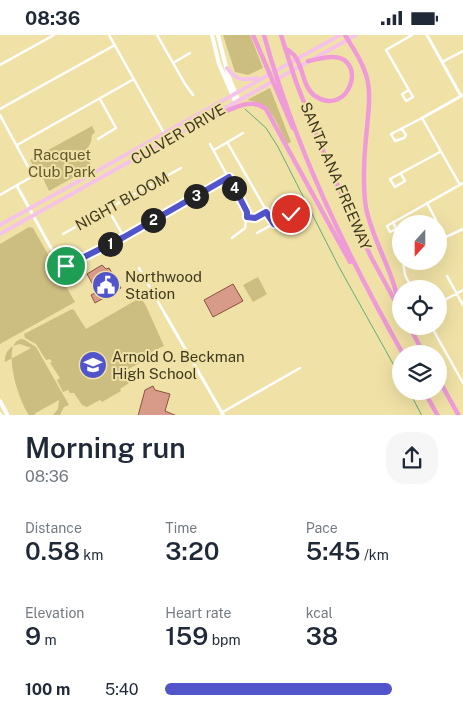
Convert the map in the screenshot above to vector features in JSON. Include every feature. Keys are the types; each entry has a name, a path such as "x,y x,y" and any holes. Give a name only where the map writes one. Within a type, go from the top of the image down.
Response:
{"highway":[{"path":"253,35 276,93 306,157"},
{"name":"SANTA ANA FREEWAY","path":"264,35 306,157 339,234 397,345"},
{"name":"SANTA ANA FREEWAY","path":"281,35 296,82 330,171 392,296"},
{"path":"346,37 358,56 370,89 364,181 366,209 393,280"},
{"path":"285,49 295,56 303,78 312,93 327,100 343,96 351,85 350,67 341,58 332,57 308,61"},
{"path":"206,118 250,103 260,105 266,109 344,252 361,277"},
{"path":"447,393 459,415"},
{"path":"429,400 438,415"}],"main road":[{"path":"212,35 219,65 237,100"},
{"path":"218,35 233,93"},
{"name":"CULVER DRIVE","path":"0,225 233,93 340,35"},
{"name":"CULVER DRIVE","path":"0,234 308,61 346,37 356,35"},
{"path":"227,68 232,75 240,80 262,77"},
{"path":"0,401 8,415"}],"street":[{"path":"0,65 54,35"},
{"path":"109,35 164,133"},
{"path":"157,35 193,95"},
{"path":"408,90 402,94 406,101 413,97 386,50 412,35"},
{"path":"402,129 406,135 404,139 395,141 391,134 462,95 427,35"},
{"path":"0,109 115,45"},
{"path":"442,62 463,51"},
{"path":"173,63 190,53"},
{"path":"17,145 134,79"},
{"path":"98,139 116,128 100,99"},
{"path":"0,115 33,176 0,195"},
{"path":"407,215 462,184 422,118"},
{"path":"214,150 243,133"},
{"path":"227,142 274,224"},
{"path":"210,144 247,212 245,228 232,238"},
{"path":"401,174 405,181 395,187 390,179 441,152"},
{"name":"NIGHT BLOOM","path":"63,234 181,168"},
{"path":"17,186 57,259 66,266 124,237 229,177"},
{"path":"427,203 433,215"},
{"path":"108,209 124,237"},
{"path":"247,217 255,218 266,212"},
{"path":"257,233 291,214"},
{"path":"448,236 463,229"},
{"path":"139,268 222,415 300,368"},
{"path":"447,276 463,305"},
{"path":"447,299 463,290"},
{"path":"437,335 463,383"}],"green space":[{"path":"223,35 250,35 263,68 248,75 235,72"},
{"path":"270,88 291,142 287,144 268,110 256,102 247,100"},
{"name":"Racquet Club Park","path":"92,126 95,132 85,153 92,167 49,191 40,172 35,169 30,160"},
{"path":"29,227 33,228 75,302 0,344 0,244"},
{"path":"258,277 267,294 253,302 243,285"},
{"path":"138,299 143,301 146,306 164,346 151,352 153,356 123,372 129,383 120,389 121,391 102,402 100,400 87,407 82,405 74,393 70,393 68,390 63,392 57,380 60,378 50,363 52,362 50,359 46,360 36,344 25,338 24,334 72,309 86,329"},
{"path":"23,339 36,347 69,405 64,407 60,415 53,415 58,409 59,400 34,414 36,415 29,415 24,407 16,384 12,359 31,348 20,344 14,346 16,342"}],"building":[{"name":"Northwood Station","path":"102,265 106,269 109,268 121,288 95,303 91,295 97,292 87,274"},
{"path":"233,284 243,301 213,317 204,300"},
{"path":"153,386 155,390 170,394 165,411 175,415 138,415 145,390"}],"waterway":[{"path":"245,109 266,128 278,147 339,267 392,362"},
{"path":"414,400 421,415"}],"place":[{"name":"Northwood Station","path":"106,285"},
{"name":"Arnold O. Beckman High School","path":"93,365"}],"route":[{"path":"66,266 124,237 229,177 247,212 247,217 255,218 266,212 274,224 291,214"}]}
